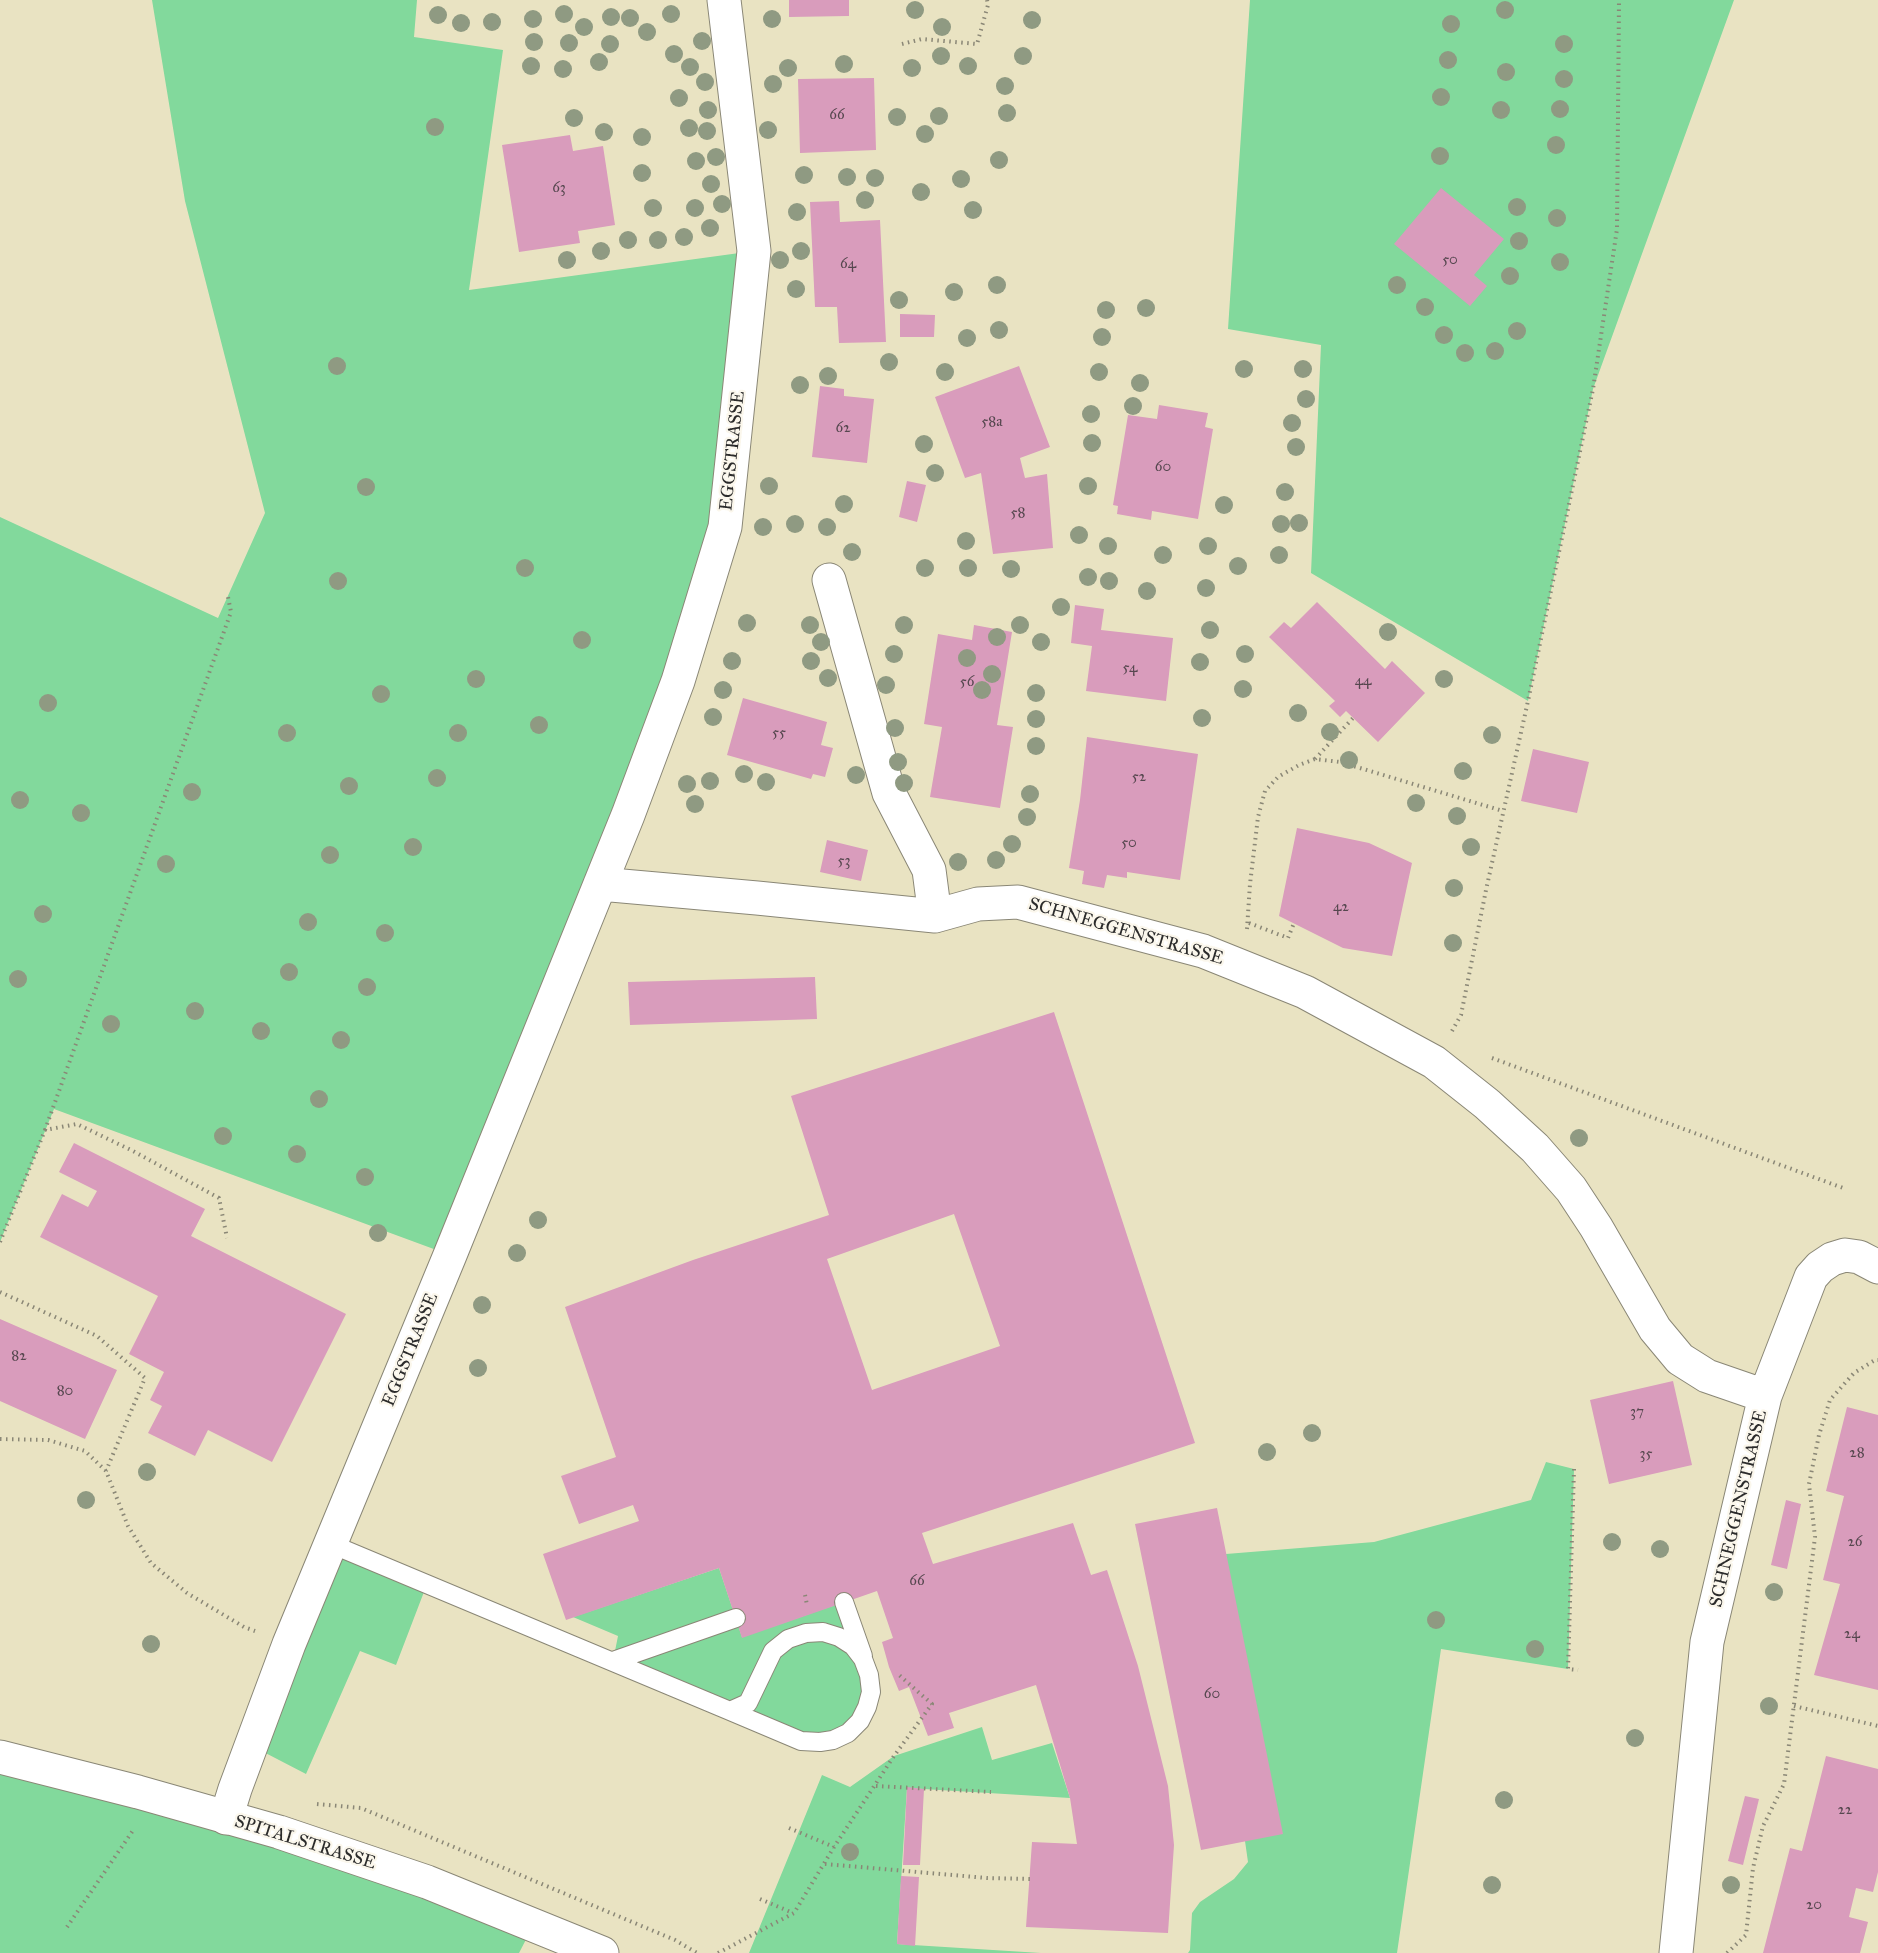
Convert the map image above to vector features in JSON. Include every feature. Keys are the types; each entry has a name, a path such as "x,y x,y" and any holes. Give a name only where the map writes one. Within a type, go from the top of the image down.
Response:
{"street":[{"name":"EGGSTRASSE","path":"226,1818 289,1644 455,1244 628,815 678,681 725,527 754,251 724,0"},
{"path":"600,884 935,916 929,870 889,793 829,580"},
{"name":"SCHNEGGENSTRASSE","path":"935,916 978,904 1018,902 1203,951 1305,992 1434,1062 1487,1104 1535,1148 1570,1188 1602,1237 1654,1329 1680,1359 1707,1376 1765,1396 1707,1642 1676,1953"},
{"path":"1765,1396 1811,1277 1832,1259 1845,1255 1859,1257 1878,1267"},
{"name":"SPITALSTRASSE","path":"0,1756 279,1832 427,1882 602,1953"}],"lane":[{"path":"331,1544 801,1741 818,1743 833,1740 848,1732 860,1721 871,1692 869,1673 844,1602"},
{"path":"613,1661 736,1618"},
{"path":"730,1711 748,1703 773,1651 788,1639 806,1633 823,1632 839,1637 853,1646 863,1659 869,1673"}],"path":[{"path":"902,44 922,39 976,44 988,5 987,0"},
{"path":"1434,1062 1461,1015 1593,389 1617,229 1620,0"},
{"path":"0,1242 45,1130 231,612 228,597"},
{"path":"1240,965 1249,923 1250,884 1258,817 1265,791 1278,777 1315,759 1353,718"},
{"path":"1315,759 1340,762 1503,811"},
{"path":"1249,923 1288,938 1294,923"},
{"path":"1488,1057 1843,1188"},
{"path":"45,1130 77,1124 133,1150 219,1198 227,1238"},
{"path":"0,1292 97,1336 144,1378 106,1471"},
{"path":"1727,1953 1746,1935 1753,1868 1763,1826 1784,1784 1815,1537 1809,1484 1819,1435 1830,1400 1854,1372 1878,1360"},
{"path":"0,1439 48,1440 85,1451 106,1471 128,1526 151,1563 187,1593 244,1627 289,1644"},
{"path":"1574,1469 1568,1668 1578,1670"},
{"path":"718,1953 794,1913 834,1847 932,1704 898,1674"},
{"path":"1794,1706 1878,1726"},
{"path":"876,1785 991,1792"},
{"path":"67,1927 134,1829 130,1820"},
{"path":"789,1828 834,1847"},
{"path":"825,1864 987,1878 1030,1879"},
{"path":"760,1899 794,1913"}],"green space":[{"path":"152,0 417,0 414,37 503,50 469,290 754,251 725,527 450,1255 54,1109 0,1242 0,517 218,618 265,513 185,201"},
{"path":"1250,0 1734,0 1593,389 1528,701 1311,573 1321,345 1228,329"},
{"path":"1546,1462 1574,1469 1568,1669 1441,1649 1397,1953 1188,1953 1192,1913 1200,1902 1234,1879 1248,1862 1226,1554 1374,1542 1531,1500"},
{"path":"331,1544 427,1584 396,1665 360,1651 306,1774 252,1746"},
{"path":"719,1568 742,1637 844,1602 869,1675 860,1721 818,1743 613,1661 618,1636 573,1617"},
{"path":"982,1727 992,1760 1052,1743 1070,1798 907,1788 897,1944 1041,1953 749,1953 822,1775 850,1787 894,1756"},
{"path":"0,1757 533,1926 519,1953 0,1953"}],"building":[{"path":"789,0 849,0 849,16 789,17"},
{"path":"874,78 876,150 800,153 798,79"},
{"path":"570,135 573,151 603,146 615,225 578,231 580,243 519,252 502,145"},
{"path":"1441,188 1504,239 1474,275 1487,286 1470,306 1394,244"},
{"path":"839,201 840,222 880,220 886,342 839,343 837,307 815,307 810,202"},
{"path":"900,314 935,315 934,337 900,337"},
{"path":"1019,366 1050,447 1020,458 1025,478 1047,474 1053,548 993,554 981,473 965,478 935,397"},
{"path":"820,386 844,389 844,396 874,399 867,463 812,457"},
{"path":"1159,405 1208,413 1205,427 1213,429 1198,519 1152,511 1151,520 1117,514 1118,506 1113,505 1128,415 1157,419"},
{"path":"907,481 926,485 917,522 899,517"},
{"path":"1317,602 1385,669 1392,661 1425,693 1378,742 1346,711 1340,717 1329,706 1335,701 1269,637 1284,622 1291,628"},
{"path":"1075,605 1104,609 1101,630 1173,638 1166,701 1086,691 1092,646 1071,643"},
{"path":"974,625 1012,632 997,725 1013,727 1000,808 930,797 942,727 924,724 938,634 972,640"},
{"path":"743,698 827,722 821,745 833,748 825,777 813,774 811,779 727,755"},
{"path":"1087,737 1198,754 1180,880 1127,872 1127,878 1107,875 1104,888 1082,884 1084,871 1069,868"},
{"path":"1533,749 1589,762 1577,813 1521,801"},
{"path":"1297,828 1369,843 1412,863 1392,956 1343,948 1279,916"},
{"path":"827,840 868,850 861,881 820,872"},
{"path":"815,977 817,1019 630,1025 628,982"},
{"path":"1054,1012 1195,1443 922,1533 933,1564 1073,1523 1091,1575 1107,1570 1138,1666 1168,1786 1174,1845 1168,1933 1026,1927 1032,1842 1077,1844 1070,1798 1036,1685 949,1713 954,1728 928,1736 909,1687 899,1691 889,1667 882,1642 893,1638 877,1591 742,1638 719,1568 566,1620 543,1554 639,1521 633,1505 579,1524 561,1476 616,1457 565,1307 693,1260 829,1215 791,1096","holes":["954,1214 1000,1346 872,1390 827,1259"]},
{"path":"74,1143 205,1209 191,1236 346,1314 272,1462 208,1430 195,1456 148,1433 162,1406 150,1400 164,1372 129,1354 158,1296 40,1237 62,1194 88,1207 97,1191 59,1172"},
{"path":"0,1319 117,1370 85,1439 0,1401"},
{"path":"1673,1381 1692,1465 1609,1484 1590,1400"},
{"path":"1847,1407 1878,1415 1878,1690 1814,1675 1840,1584 1823,1580 1844,1496 1826,1491"},
{"path":"1786,1500 1801,1504 1787,1569 1771,1565"},
{"path":"1217,1508 1283,1834 1201,1850 1135,1524"},
{"path":"1826,1756 1878,1769 1878,1872 1873,1892 1856,1888 1849,1917 1868,1922 1860,1953 1763,1953 1790,1848 1802,1851"},
{"path":"907,1787 924,1789 920,1865 903,1865"},
{"path":"1745,1796 1759,1799 1743,1865 1728,1861"},
{"path":"901,1876 919,1877 915,1946 897,1944"}]}
